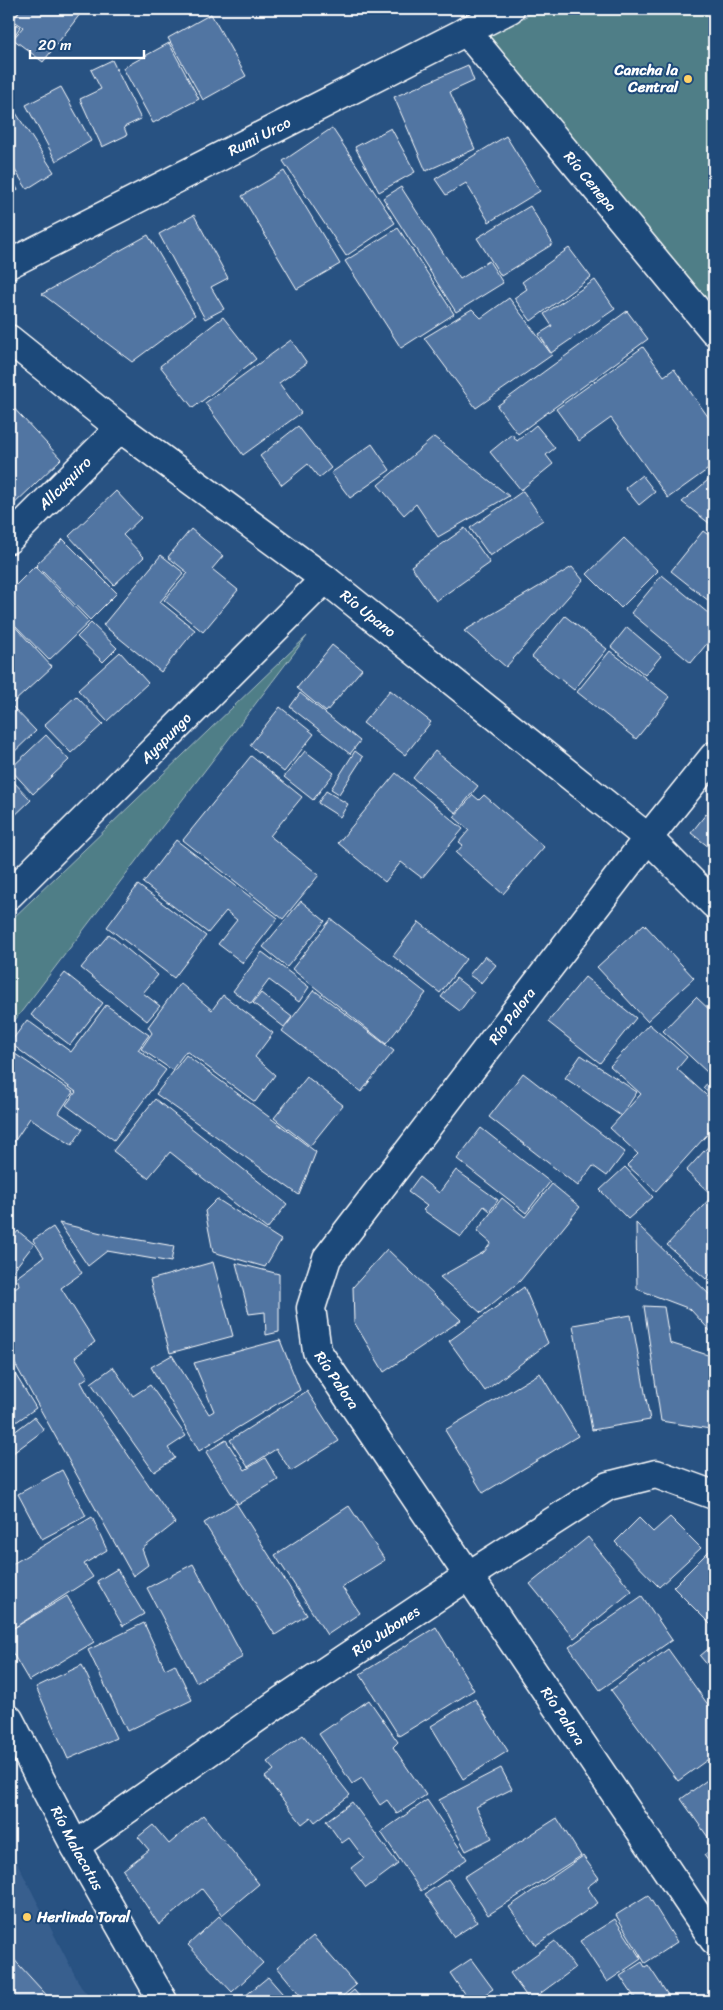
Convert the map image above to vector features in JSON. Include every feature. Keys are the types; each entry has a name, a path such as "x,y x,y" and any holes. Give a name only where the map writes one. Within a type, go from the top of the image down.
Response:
{"street":[{"name":"Rumi Urco","path":"9,264 510,9"},
{"name":"Río Cenepa","path":"466,31 714,331"},
{"name":"Río Upano","path":"9,339 120,428 325,579 648,838 714,904"},
{"name":"Allcuquiro","path":"9,539 120,428"},
{"name":"Ayapungo","path":"9,895 325,579"},
{"name":"Río Palora","path":"714,756 648,838 327,1258 311,1308 317,1351 714,1940"},
{"name":"Río Jubones","path":"75,1846 281,1701 468,1576 608,1486 656,1474 714,1495"},
{"name":"Río Malacatus","path":"9,1720 75,1846 162,2001"}],"shaded area":[{"name":"Herlinda Toral","path":"9,1847 81,1987 93,2001 9,2001"}],"green space":[{"path":"540,9 714,9 714,316 484,38"},
{"path":"307,636 9,1028 9,922"}],"building":[{"path":"21,9 84,9 43,62 13,39 23,27 13,20"},
{"path":"211,14 246,76 203,100 168,38"},
{"path":"9,19 20,27 9,44"},
{"path":"169,43 199,99 153,123 123,68"},
{"path":"112,60 141,119 124,127 127,135 102,147 80,99 101,89 91,70"},
{"path":"468,65 474,81 450,92 475,149 426,171 394,97"},
{"path":"61,87 91,141 56,161 26,105"},
{"path":"16,113 54,172 27,189 9,161 9,118"},
{"path":"332,128 395,223 346,256 283,161"},
{"path":"391,128 415,172 379,192 355,147"},
{"path":"506,136 540,191 489,222 466,183 446,195 435,179"},
{"path":"284,171 340,264 297,289 242,196"},
{"path":"9,174 18,190 9,196"},
{"path":"401,187 460,279 489,261 503,283 456,312 383,198"},
{"path":"530,206 553,244 501,276 477,238"},
{"path":"194,215 228,278 211,287 224,309 205,319 159,234"},
{"path":"398,228 454,314 401,348 345,261"},
{"path":"148,235 195,315 132,362 42,294"},
{"path":"569,248 591,277 531,321 514,298 527,289 522,282"},
{"path":"595,280 615,309 551,353 539,334 552,326 544,314"},
{"path":"509,298 552,355 476,408 424,338 472,309 481,318"},
{"path":"627,311 648,339 518,434 497,406"},
{"path":"223,317 256,359 193,408 160,366"},
{"path":"291,340 307,363 279,383 301,413 243,455 205,403"},
{"path":"643,347 664,376 674,369 714,425 714,465 668,498 611,418 579,441 556,409"},
{"path":"9,403 61,459 9,509"},
{"path":"536,425 555,448 546,455 553,464 521,490 490,452 512,434 517,441"},
{"path":"298,426 331,468 319,478 308,464 282,485 260,456"},
{"path":"434,437 509,496 438,537 416,504 404,515 378,485"},
{"path":"372,444 390,470 350,498 331,473"},
{"path":"642,475 655,492 639,505 625,488"},
{"path":"714,475 714,527 682,502"},
{"path":"116,491 141,518 123,535 144,557 114,585 69,536"},
{"path":"523,491 543,520 490,556 470,528"},
{"path":"465,528 490,563 436,601 411,566"},
{"path":"191,529 223,556 212,569 238,590 203,632 164,600 188,573 168,557"},
{"path":"703,531 714,539 714,605 671,571"},
{"path":"624,538 658,571 621,608 587,574"},
{"path":"63,539 117,593 90,620 36,565"},
{"path":"161,555 184,573 160,602 195,630 161,672 103,625"},
{"path":"35,566 89,622 49,660 9,619 9,592"},
{"path":"572,567 583,580 506,667 464,631"},
{"path":"662,575 714,618 714,635 691,663 631,613"},
{"path":"565,616 607,649 574,690 532,657"},
{"path":"9,620 52,667 13,703 9,699"},
{"path":"91,623 117,648 103,662 77,637"},
{"path":"627,627 661,656 645,675 611,647"},
{"path":"332,645 362,669 326,712 297,688"},
{"path":"610,651 670,697 636,739 577,692"},
{"path":"120,652 148,683 107,721 78,690"},
{"path":"390,690 431,722 405,755 363,723"},
{"path":"300,693 360,741 350,754 290,707"},
{"path":"76,696 103,724 71,753 44,725"},
{"path":"11,705 36,731 9,757 9,708"},
{"path":"280,707 314,734 284,772 250,745"},
{"path":"46,735 69,760 33,794 10,769"},
{"path":"305,751 334,773 313,800 284,777"},
{"path":"355,751 363,757 339,794 331,789"},
{"path":"435,751 478,786 456,813 413,778"},
{"path":"251,756 302,797 270,836 319,875 283,919 183,840"},
{"path":"396,773 463,829 422,878 401,862 385,882 338,843"},
{"path":"9,777 31,800 9,821"},
{"path":"326,791 348,804 340,817 318,803"},
{"path":"473,795 479,800 484,795 544,847 503,894 456,853 463,845 459,842 469,830 454,817"},
{"path":"714,804 714,851 691,833"},
{"path":"176,840 278,918 243,963 218,944 237,920 226,911 208,933 143,883"},
{"path":"138,885 206,936 174,978 107,927"},
{"path":"301,901 325,921 287,967 263,947"},
{"path":"331,919 426,993 386,1044 292,969"},
{"path":"419,922 466,959 440,993 393,956"},
{"path":"644,924 694,978 647,1021 597,967"},
{"path":"109,934 158,975 143,993 160,1006 147,1021 81,968"},
{"path":"262,952 309,987 299,1002 269,980 251,1004 233,991"},
{"path":"485,956 496,965 481,983 469,975"},
{"path":"65,973 103,1003 70,1045 31,1015"},
{"path":"585,977 636,1018 600,1063 548,1022"},
{"path":"456,978 474,992 460,1011 441,997"},
{"path":"180,983 212,1010 223,995 273,1033 255,1057 275,1075 255,1102 186,1051 172,1070 141,1049 152,1033 148,1027"},
{"path":"314,990 394,1051 361,1092 282,1031"},
{"path":"261,993 292,1017 284,1027 253,1003"},
{"path":"696,997 714,1014 714,1066 708,1073 663,1031"},
{"path":"106,1005 149,1035 138,1050 166,1070 114,1140 66,1105 76,1092 10,1043 27,1020 71,1052"},
{"path":"649,1024 687,1057 677,1069 714,1102 714,1127 656,1191 627,1165 638,1154 610,1128 641,1094 610,1066"},
{"path":"12,1052 73,1092 59,1113 83,1129 72,1145 30,1118 14,1142 9,1139 9,1058"},
{"path":"186,1055 316,1152 299,1195 156,1094"},
{"path":"581,1055 637,1092 621,1116 565,1078"},
{"path":"523,1073 625,1152 607,1176 593,1166 578,1186 489,1117"},
{"path":"714,1075 714,1097 703,1088"},
{"path":"307,1077 343,1105 310,1146 274,1118"},
{"path":"155,1099 287,1204 267,1229 170,1152 148,1178 113,1151"},
{"path":"481,1128 550,1182 526,1213 457,1159"},
{"path":"714,1140 714,1193 712,1195 686,1171"},
{"path":"625,1167 653,1197 628,1219 600,1190"},
{"path":"456,1170 498,1200 490,1211 484,1206 461,1237 423,1210 427,1206 408,1192 419,1177 439,1193"},
{"path":"552,1184 580,1207 520,1281 481,1313 440,1277 484,1252 491,1243 477,1231 502,1198 525,1217"},
{"path":"714,1194 714,1270 706,1279 667,1245"},
{"path":"217,1199 281,1240 265,1267 213,1252 205,1211"},
{"path":"59,1223 110,1235 174,1246 171,1262 107,1251 88,1266"},
{"path":"636,1223 714,1299 714,1335 690,1309 637,1289"},
{"path":"53,1227 82,1273 61,1288 95,1342 75,1357 88,1377 81,1382 93,1404 175,1523 142,1549 148,1565 133,1576 9,1353 9,1292 19,1285 17,1277 44,1257 33,1240"},
{"path":"18,1231 34,1244 9,1276 9,1242"},
{"path":"387,1249 461,1320 384,1372 354,1322 353,1287"},
{"path":"213,1262 233,1336 170,1353 150,1280"},
{"path":"236,1263 279,1274 279,1332 266,1335 265,1312 249,1314"},
{"path":"524,1287 548,1343 485,1391 449,1341"},
{"path":"644,1306 664,1307 670,1343 714,1357 714,1410 710,1429 661,1421"},
{"path":"631,1315 650,1420 592,1430 573,1325"},
{"path":"280,1340 300,1390 199,1451 151,1367 172,1355 209,1414 214,1411 194,1363"},
{"path":"9,1364 36,1408 9,1427"},
{"path":"113,1367 133,1396 150,1385 186,1436 168,1448 175,1458 154,1472 91,1383"},
{"path":"540,1373 578,1436 483,1493 445,1430"},
{"path":"307,1391 339,1441 291,1471 276,1449 248,1467 230,1440"},
{"path":"34,1417 44,1430 9,1456 9,1436"},
{"path":"226,1440 245,1470 265,1458 278,1480 238,1504 206,1452"},
{"path":"62,1470 86,1516 42,1539 18,1494"},
{"path":"236,1503 307,1615 275,1635 204,1523"},
{"path":"349,1506 385,1560 342,1587 360,1613 327,1635 275,1555"},
{"path":"92,1517 107,1550 84,1564 93,1577 9,1631 9,1566"},
{"path":"670,1517 701,1548 659,1587 615,1542 639,1518 653,1532"},
{"path":"588,1537 632,1591 574,1638 530,1584"},
{"path":"710,1550 714,1554 714,1628 673,1587"},
{"path":"193,1564 243,1657 196,1682 147,1588"},
{"path":"117,1569 144,1614 123,1626 97,1581"},
{"path":"67,1596 94,1642 29,1681 9,1647 9,1631"},
{"path":"642,1596 672,1640 600,1690 569,1647"},
{"path":"144,1623 165,1669 175,1664 192,1700 127,1731 88,1650"},
{"path":"436,1627 474,1690 399,1736 360,1674"},
{"path":"714,1644 714,1673 700,1656"},
{"path":"668,1649 714,1713 714,1755 678,1781 611,1690"},
{"path":"82,1665 116,1738 68,1759 36,1687"},
{"path":"475,1699 508,1751 463,1779 431,1726"},
{"path":"369,1700 398,1742 393,1747 426,1795 397,1814 387,1800 380,1805 362,1778 352,1784 319,1734"},
{"path":"303,1735 350,1795 315,1822 311,1817 302,1824 265,1777 274,1770 267,1762"},
{"path":"501,1768 512,1789 476,1807 492,1838 466,1851 439,1800"},
{"path":"714,1775 714,1837 710,1840 681,1799"},
{"path":"427,1800 467,1859 421,1891 381,1832"},
{"path":"352,1802 398,1864 366,1888 351,1868 364,1858 349,1838 342,1843 326,1821"},
{"path":"203,1815 259,1884 222,1915 202,1889 159,1925 123,1870 149,1850 138,1837 153,1825 169,1844"},
{"path":"557,1818 581,1856 488,1915 464,1877"},
{"path":"714,1848 714,1869 704,1855"},
{"path":"583,1856 599,1878 587,1887 598,1903 536,1945 509,1907"},
{"path":"448,1879 477,1922 454,1937 425,1894"},
{"path":"648,1895 677,1942 645,1963 616,1915"},
{"path":"219,1916 263,1963 232,1992 188,1945"},
{"path":"615,1919 641,1959 607,1982 580,1941"},
{"path":"313,1936 356,1985 337,2001 305,2001 277,1967"},
{"path":"555,1941 575,1968 530,2001 510,1973"},
{"path":"9,1954 52,2001 9,2001"},
{"path":"471,1959 493,1989 475,2001 469,2001 450,1973"},
{"path":"642,1962 645,1967 648,1965 672,2001 637,2001 620,1976"},
{"path":"268,1977 289,2001 239,2001"},
{"path":"354,1990 363,2001 341,2001"}],"place":[{"name":"Cancha la Central","path":"688,79"},
{"name":"Herlinda Toral","path":"27,1917"}]}
